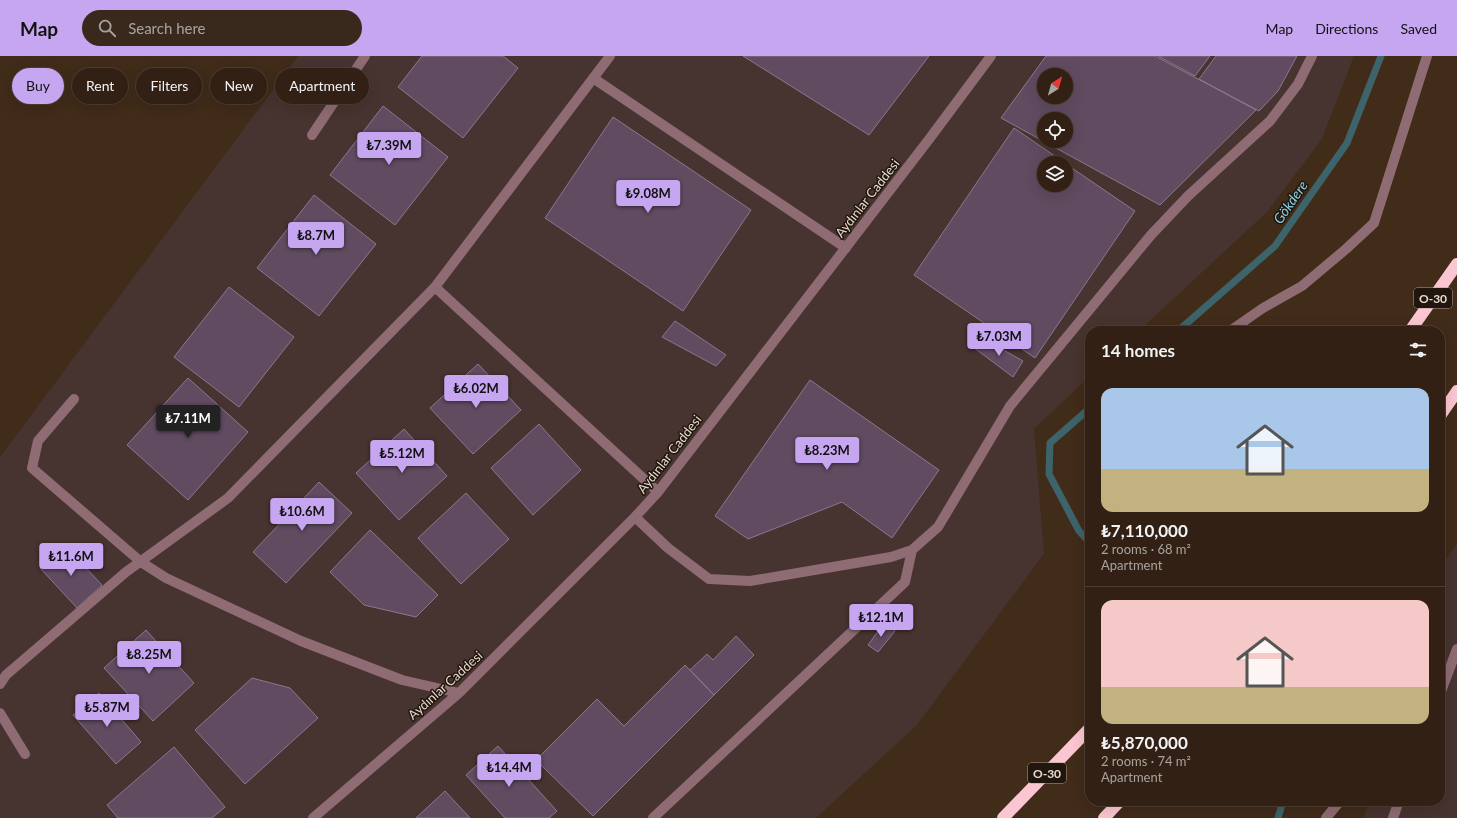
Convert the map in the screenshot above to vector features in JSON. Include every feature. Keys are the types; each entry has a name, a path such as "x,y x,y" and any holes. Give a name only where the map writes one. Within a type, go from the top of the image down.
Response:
{"highway":[{"name":"O-30","path":"1414,326 1457,264"},
{"path":"1445,409 1457,391"},
{"name":"O-30","path":"1003,818 1085,733"},
{"path":"1104,818 1115,806"}],"street":[{"path":"312,135 365,56"},
{"path":"0,684 6,675 126,572 228,498 435,287 610,56"},
{"name":"Aydınlar Caddesi","path":"313,818 459,693 635,517 658,492 846,248 991,56"},
{"path":"635,517 668,548 709,579 750,581 890,557 912,550 938,527 1010,406 1151,236 1188,196 1270,121 1298,84 1312,56"},
{"path":"1237,326 1263,308 1302,286 1374,223 1427,56"},
{"path":"593,78 846,248"},
{"path":"435,287 658,492"},
{"path":"74,399 38,441 32,468 141,562 166,578 301,641 402,680 459,693"},
{"path":"653,818 905,582 912,550"},
{"path":"1445,686 1453,673 1457,649"},
{"path":"0,713 25,754"},
{"path":"1326,818 1336,806"},
{"path":"1393,818 1397,806"}],"shaded area":[{"path":"298,56 1354,56 1322,139 1267,212 1144,326 1085,326 1085,381 1034,429 1044,554 917,725 816,818 0,818 0,457 262,104 267,104 267,98 275,87 275,104 369,104 369,68 289,68"},
{"path":"1457,543 1457,818 1364,818 1368,806 1445,806 1445,561"}],"building":[{"path":"422,56 503,56 518,68 463,138 398,87"},
{"path":"743,56 929,56 869,135"},
{"path":"1046,56 1155,56 1256,110 1160,205 1073,157 1073,156 1056,148 1073,148 1073,112 1037,112 1037,138 1001,118 1037,68 1037,104 1073,104 1073,68 1037,68"},
{"path":"1158,56 1210,56 1195,76"},
{"path":"1216,56 1297,56 1278,91 1259,111 1199,79"},
{"path":"383,106 448,157 395,225 330,175"},
{"path":"613,117 751,210 683,311 545,218"},
{"path":"1014,128 1037,144 1037,148 1043,148 1055,156 1037,156 1037,192 1073,192 1073,169 1135,211 1035,358 914,275"},
{"path":"314,195 376,244 319,316 257,268"},
{"path":"229,287 294,337 239,407 174,357"},
{"path":"675,321 726,355 716,366 662,337"},
{"path":"984,339 1023,361 1013,377 973,347"},
{"path":"478,364 521,410 473,454 430,408"},
{"path":"188,378 248,432 188,500 127,445"},
{"path":"810,380 939,470 892,538 842,502 748,539 715,516"},
{"path":"539,424 581,470 533,515 491,468"},
{"path":"404,429 447,476 399,520 356,473"},
{"path":"319,482 352,513 286,583 253,552"},
{"path":"466,493 509,539 461,584 418,538"},
{"path":"370,530 438,595 416,617 364,605 330,572"},
{"path":"64,545 102,585 77,608 40,568"},
{"path":"884,623 895,631 878,652 868,645"},
{"path":"146,630 194,683 153,721 104,668"},
{"path":"736,636 754,655 714,695 690,670 707,654 713,660"},
{"path":"685,665 714,695 593,816 536,760 597,699 624,726"},
{"path":"252,678 290,688 318,718 245,784 195,730"},
{"path":"99,693 141,742 116,764 73,715"},
{"path":"498,746 557,811 549,818 505,818 466,775"},
{"path":"174,747 225,807 212,818 118,818 107,805"},
{"path":"445,791 470,818 416,818"}],"waterway":[{"name":"Gökdere","path":"1184,326 1275,246 1347,143 1381,56"},
{"name":"Gökdere","path":"1085,412 1050,443 1049,474 1079,531 1085,538"},
{"name":"Gökdere","path":"1278,818 1282,806"}]}
